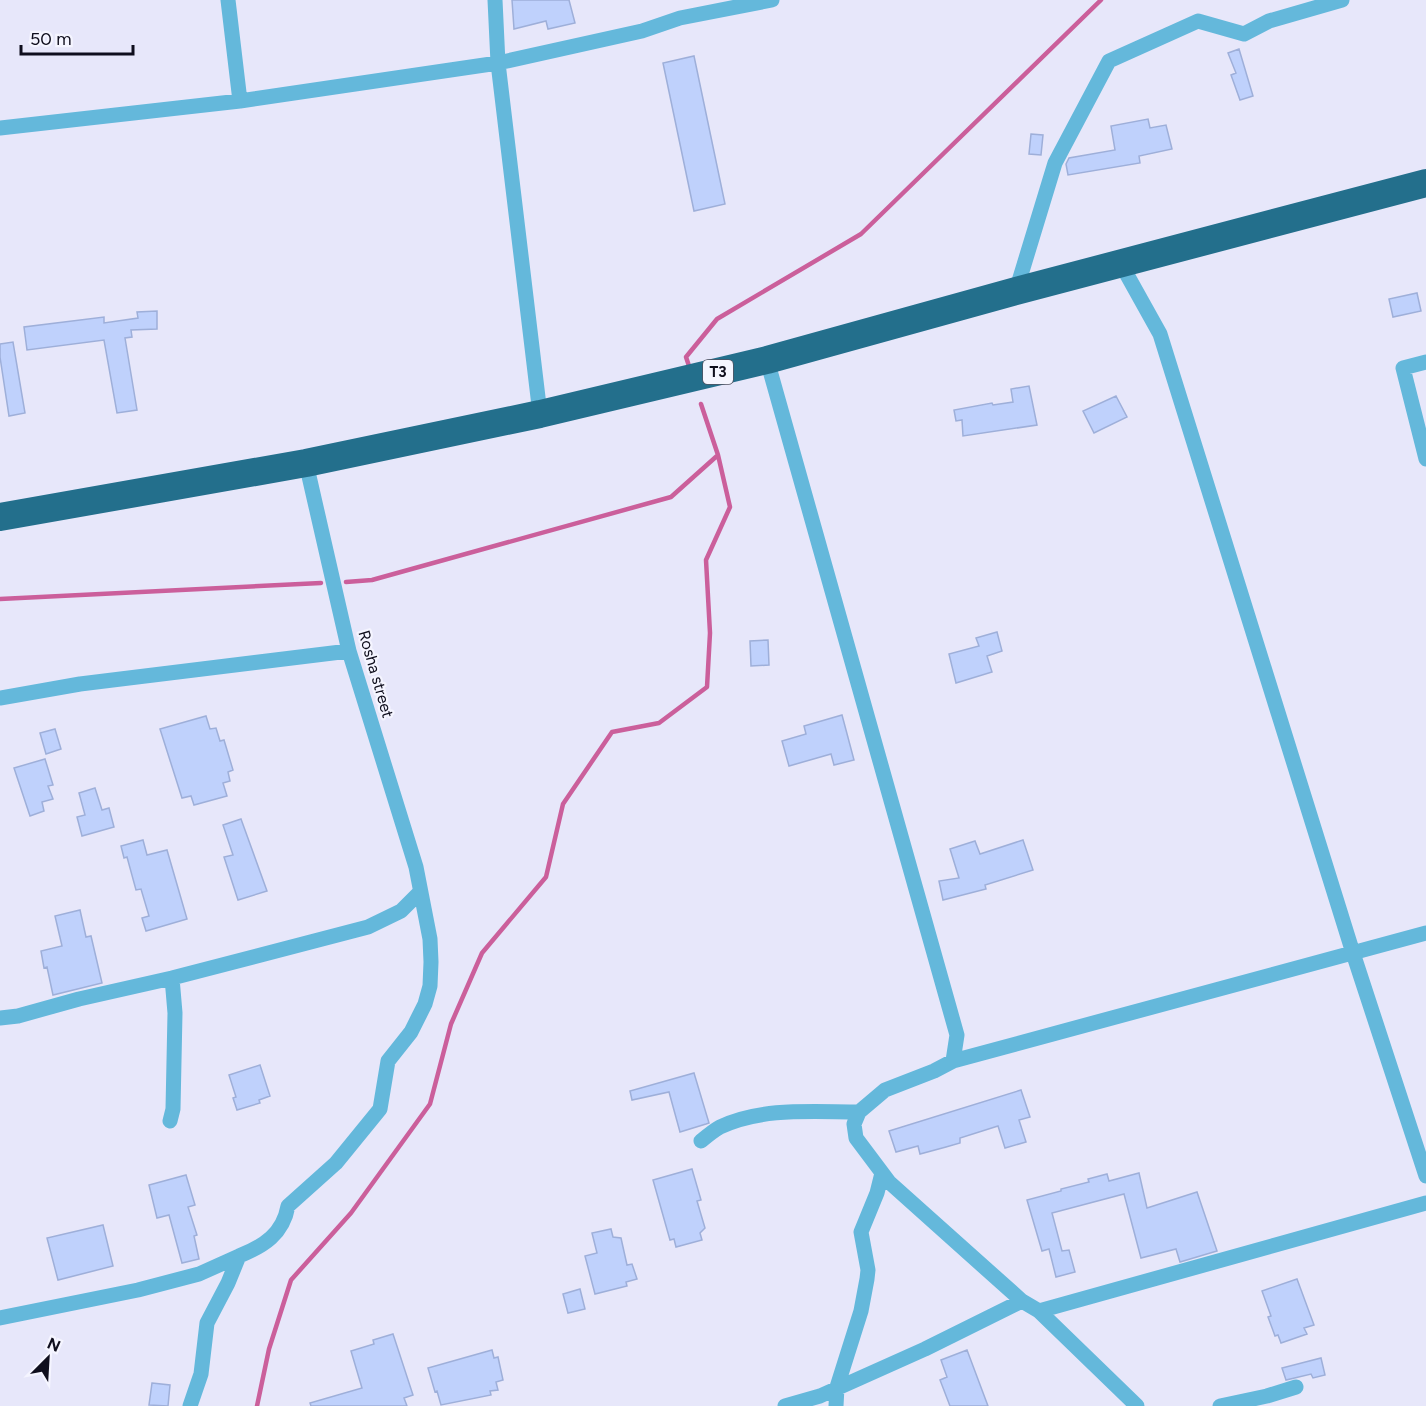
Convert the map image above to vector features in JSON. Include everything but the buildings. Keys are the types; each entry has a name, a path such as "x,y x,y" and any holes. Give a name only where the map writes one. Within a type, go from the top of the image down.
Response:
{"highway":[{"name":"T3","path":"0,517 306,463 540,414 767,360 1016,291 1426,183"}],"street":[{"path":"228,0 240,101"},
{"path":"495,0 498,63 540,414"},
{"path":"0,128 240,101 498,63 642,31 680,18 772,0"},
{"path":"1016,291 1055,163 1109,61 1198,21 1244,34 1269,21 1342,0"},
{"path":"1121,264 1160,334 1353,953 1426,1176"},
{"path":"767,360 957,1035 953,1061"},
{"path":"1426,362 1403,368 1426,459"},
{"name":"Rosha street","path":"0,1318 138,1290 199,1274 258,1248 276,1235 288,1206 336,1163 381,1109 388,1061 411,1032 428,996 431,947 419,893 416,867 349,651 306,463"},
{"path":"0,698 80,684 349,651"},
{"path":"0,1018 18,1016 79,999 172,978 368,927 401,911 419,893"},
{"path":"1137,1406 1039,1311 1022,1302 889,1182 856,1138 854,1124 859,1112 885,1090 953,1061 1426,933"},
{"path":"170,1121 173,1109 175,1021 172,978"},
{"path":"701,1141 719,1128 751,1117 783,1113 859,1112"},
{"path":"836,1406 837,1387 861,1311 867,1279 868,1270 861,1232 877,1193 882,1173"},
{"path":"1039,1311 1426,1203"},
{"path":"190,1406 201,1374 207,1323 239,1256"},
{"path":"785,1406 820,1396 925,1350 1022,1302"},
{"path":"1220,1406 1296,1387"}],"waterway":[{"path":"689,366 686,357 717,319 861,234 1101,0"},
{"path":"346,582 372,580 671,497 718,455 701,404"},
{"path":"257,1406 269,1349 291,1280 351,1213 430,1104 451,1024 482,953 546,877 563,804 612,732 659,723 707,687 710,633 706,560 730,507 718,455"},
{"path":"0,599 321,583"}]}
